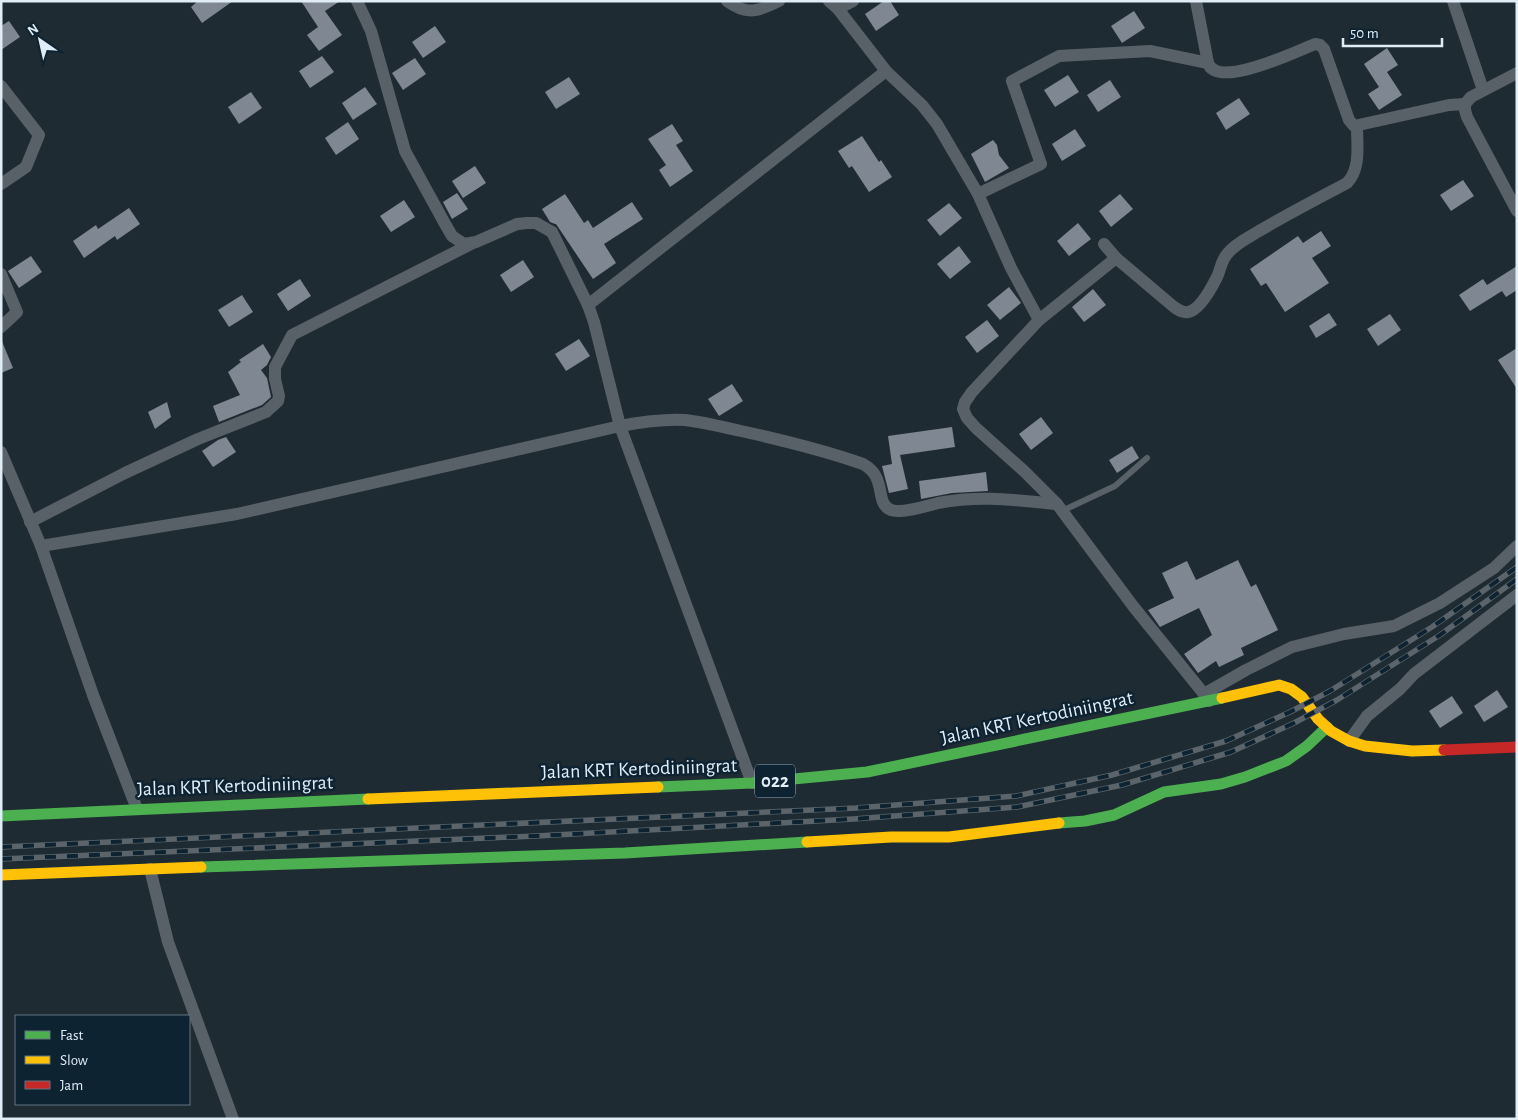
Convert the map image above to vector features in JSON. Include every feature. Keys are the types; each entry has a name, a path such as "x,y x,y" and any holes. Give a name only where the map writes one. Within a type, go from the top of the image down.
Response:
{"main road":[{"name":"Jalan KRT Kertodiniingrat","path":"1,816 752,783 867,772 1207,698 1279,685 1291,689 1302,697 1318,719 1327,727 1349,741 1365,746 1412,752 1517,747"},
{"path":"1,876 150,869 625,853 891,837 948,837 995,832 1085,821 1114,815 1164,792 1221,784 1245,777 1286,761 1307,746 1327,727"}],"street":[{"path":"357,1 371,32 406,151 452,236 464,244 476,242"},
{"path":"727,1 743,10 753,12 779,1"},
{"path":"853,1 834,5 886,71 922,106 937,124 978,194 1011,268 1038,320"},
{"path":"1196,1 1210,68 1216,72 1240,71 1315,44 1320,45 1325,53 1351,124 1357,126 1449,105 1465,104"},
{"path":"1453,1 1483,90"},
{"path":"978,194 1041,164 1012,81 1060,56 1150,51 1208,63"},
{"path":"588,305 886,71"},
{"path":"1517,73 1471,97 1465,104 1464,110 1517,211"},
{"path":"1,86 39,135 26,167 1,184"},
{"path":"1104,244 1116,258 1174,307 1181,312 1190,312 1199,305 1210,291 1218,276 1223,260 1228,252 1238,243 1347,183 1351,179 1357,161 1357,126"},
{"path":"30,522 125,473 198,439 266,412 278,401 275,366 292,335 476,242 517,224 536,223 552,232 588,305 620,426 752,783"},
{"path":"1116,258 1038,320 972,392 964,402 963,410 976,428 1025,472 1060,508 1133,606 1207,698 1246,670 1292,647 1344,634 1394,626 1440,603 1494,568 1517,546"},
{"path":"1,274 17,312 1,327"},
{"path":"41,546 237,514 620,426 657,420 686,420 769,437 862,464 876,476 880,485 884,506 890,510 900,511 975,498 1001,498 1060,508"},
{"path":"1,452 41,546 93,694 137,809"},
{"path":"1349,741 1367,716 1400,690 1414,674 1517,595"},
{"path":"150,869 168,942 232,1119"}],"lane":[{"path":"1060,508 1115,486 1148,458"}],"building":[{"path":"198,1 233,1 202,23 191,7"},
{"path":"301,1 340,1 325,11 342,35 319,51 307,35 318,27"},
{"path":"884,1 890,1 899,15 876,31 865,14"},
{"path":"1134,11 1145,28 1122,43 1111,26"},
{"path":"9,21 20,37 1,50 1,26"},
{"path":"435,26 446,42 423,58 412,42"},
{"path":"1387,48 1398,65 1387,72 1402,95 1379,110 1368,94 1379,87 1364,64"},
{"path":"322,56 334,72 310,88 299,71"},
{"path":"415,58 426,74 403,90 392,73"},
{"path":"1068,75 1079,92 1055,107 1044,90"},
{"path":"569,77 580,94 556,109 545,92"},
{"path":"1110,80 1121,97 1098,112 1087,95"},
{"path":"365,87 377,104 353,120 342,103"},
{"path":"251,92 262,108 239,124 228,107"},
{"path":"1239,98 1250,114 1226,130 1216,113"},
{"path":"348,122 359,139 336,155 325,138"},
{"path":"672,124 683,141 676,145 693,171 670,187 659,170 666,165 648,139"},
{"path":"1075,129 1086,146 1062,161 1052,144"},
{"path":"862,136 879,162 881,160 892,177 869,192 852,166 849,168 838,151"},
{"path":"993,140 997,145 999,155 1009,168 985,182 971,154"},
{"path":"475,166 486,183 463,198 452,181"},
{"path":"1463,180 1474,196 1451,211 1440,195"},
{"path":"457,193 468,209 452,219 443,202"},
{"path":"565,194 584,223 588,220 593,228 632,202 643,219 604,244 616,263 593,279 556,224 550,222 542,209"},
{"path":"1120,194 1133,209 1111,227 1099,211"},
{"path":"404,200 415,217 391,232 380,216"},
{"path":"949,203 962,218 940,236 927,220"},
{"path":"129,208 140,224 117,240 115,236 84,258 73,241 96,225 98,229"},
{"path":"1078,223 1091,239 1069,256 1057,241"},
{"path":"1321,231 1331,246 1312,258 1329,283 1285,312 1266,283 1261,286 1250,269 1298,236 1303,243"},
{"path":"959,246 971,262 950,279 937,264"},
{"path":"31,256 42,272 19,288 8,271"},
{"path":"523,260 534,277 511,292 500,275"},
{"path":"1517,266 1517,290 1506,297 1502,291 1470,311 1459,295 1483,279 1487,285"},
{"path":"300,279 311,296 288,311 277,294"},
{"path":"1009,287 1021,303 1000,320 987,305"},
{"path":"1093,289 1106,305 1084,322 1072,307"},
{"path":"242,295 253,312 229,327 218,310"},
{"path":"1329,313 1337,325 1316,338 1309,326"},
{"path":"1390,314 1401,330 1378,346 1367,329"},
{"path":"987,320 999,336 977,353 965,337"},
{"path":"1,339 13,368 1,373"},
{"path":"579,339 590,356 566,371 555,354"},
{"path":"263,344 271,357 267,365 261,370 267,378 271,397 262,405 219,422 213,406 240,395 228,372 241,362 239,360"},
{"path":"1517,348 1517,389 1498,360"},
{"path":"732,384 743,401 719,416 708,399"},
{"path":"167,402 171,417 155,429 148,412"},
{"path":"1041,417 1053,433 1031,450 1019,434"},
{"path":"952,427 955,447 900,455 908,489 889,493 882,466 892,464 888,436"},
{"path":"226,437 236,452 213,467 202,451"},
{"path":"1132,446 1139,458 1117,473 1109,460"},
{"path":"986,472 988,491 952,493 921,499 919,481"},
{"path":"1238,560 1251,587 1256,584 1278,630 1241,648 1244,655 1219,667 1216,661 1198,673 1184,654 1212,635 1199,608 1160,627 1148,610 1174,598 1162,573 1187,561 1196,580"},
{"path":"1497,690 1508,707 1484,722 1474,706"},
{"path":"1452,696 1463,713 1440,728 1429,711"}],"railway":[{"path":"1,847 856,808 1016,796 1112,775 1226,741 1290,712 1330,691 1432,627 1517,567"},
{"path":"1,859 536,836 853,819 1017,807 1122,785 1231,752 1294,723 1337,700 1440,635 1517,579"}],"traffic: fast":[{"path":"658,787 752,783 867,772 1222,698"},
{"path":"1059,823 1085,821 1114,815 1164,792 1221,784 1245,777 1286,761 1307,746 1327,727"},
{"path":"1,816 368,799"},
{"path":"201,867 625,853 807,842"}],"traffic: slow":[{"path":"1222,698 1279,685 1291,689 1302,697 1318,719 1331,731 1349,741 1365,746 1412,751 1444,750"},
{"path":"368,799 658,787"},
{"path":"807,842 891,837 949,837 1059,823"},
{"path":"1,875 201,867"}],"traffic: jam":[{"path":"1444,750 1517,747"}]}
